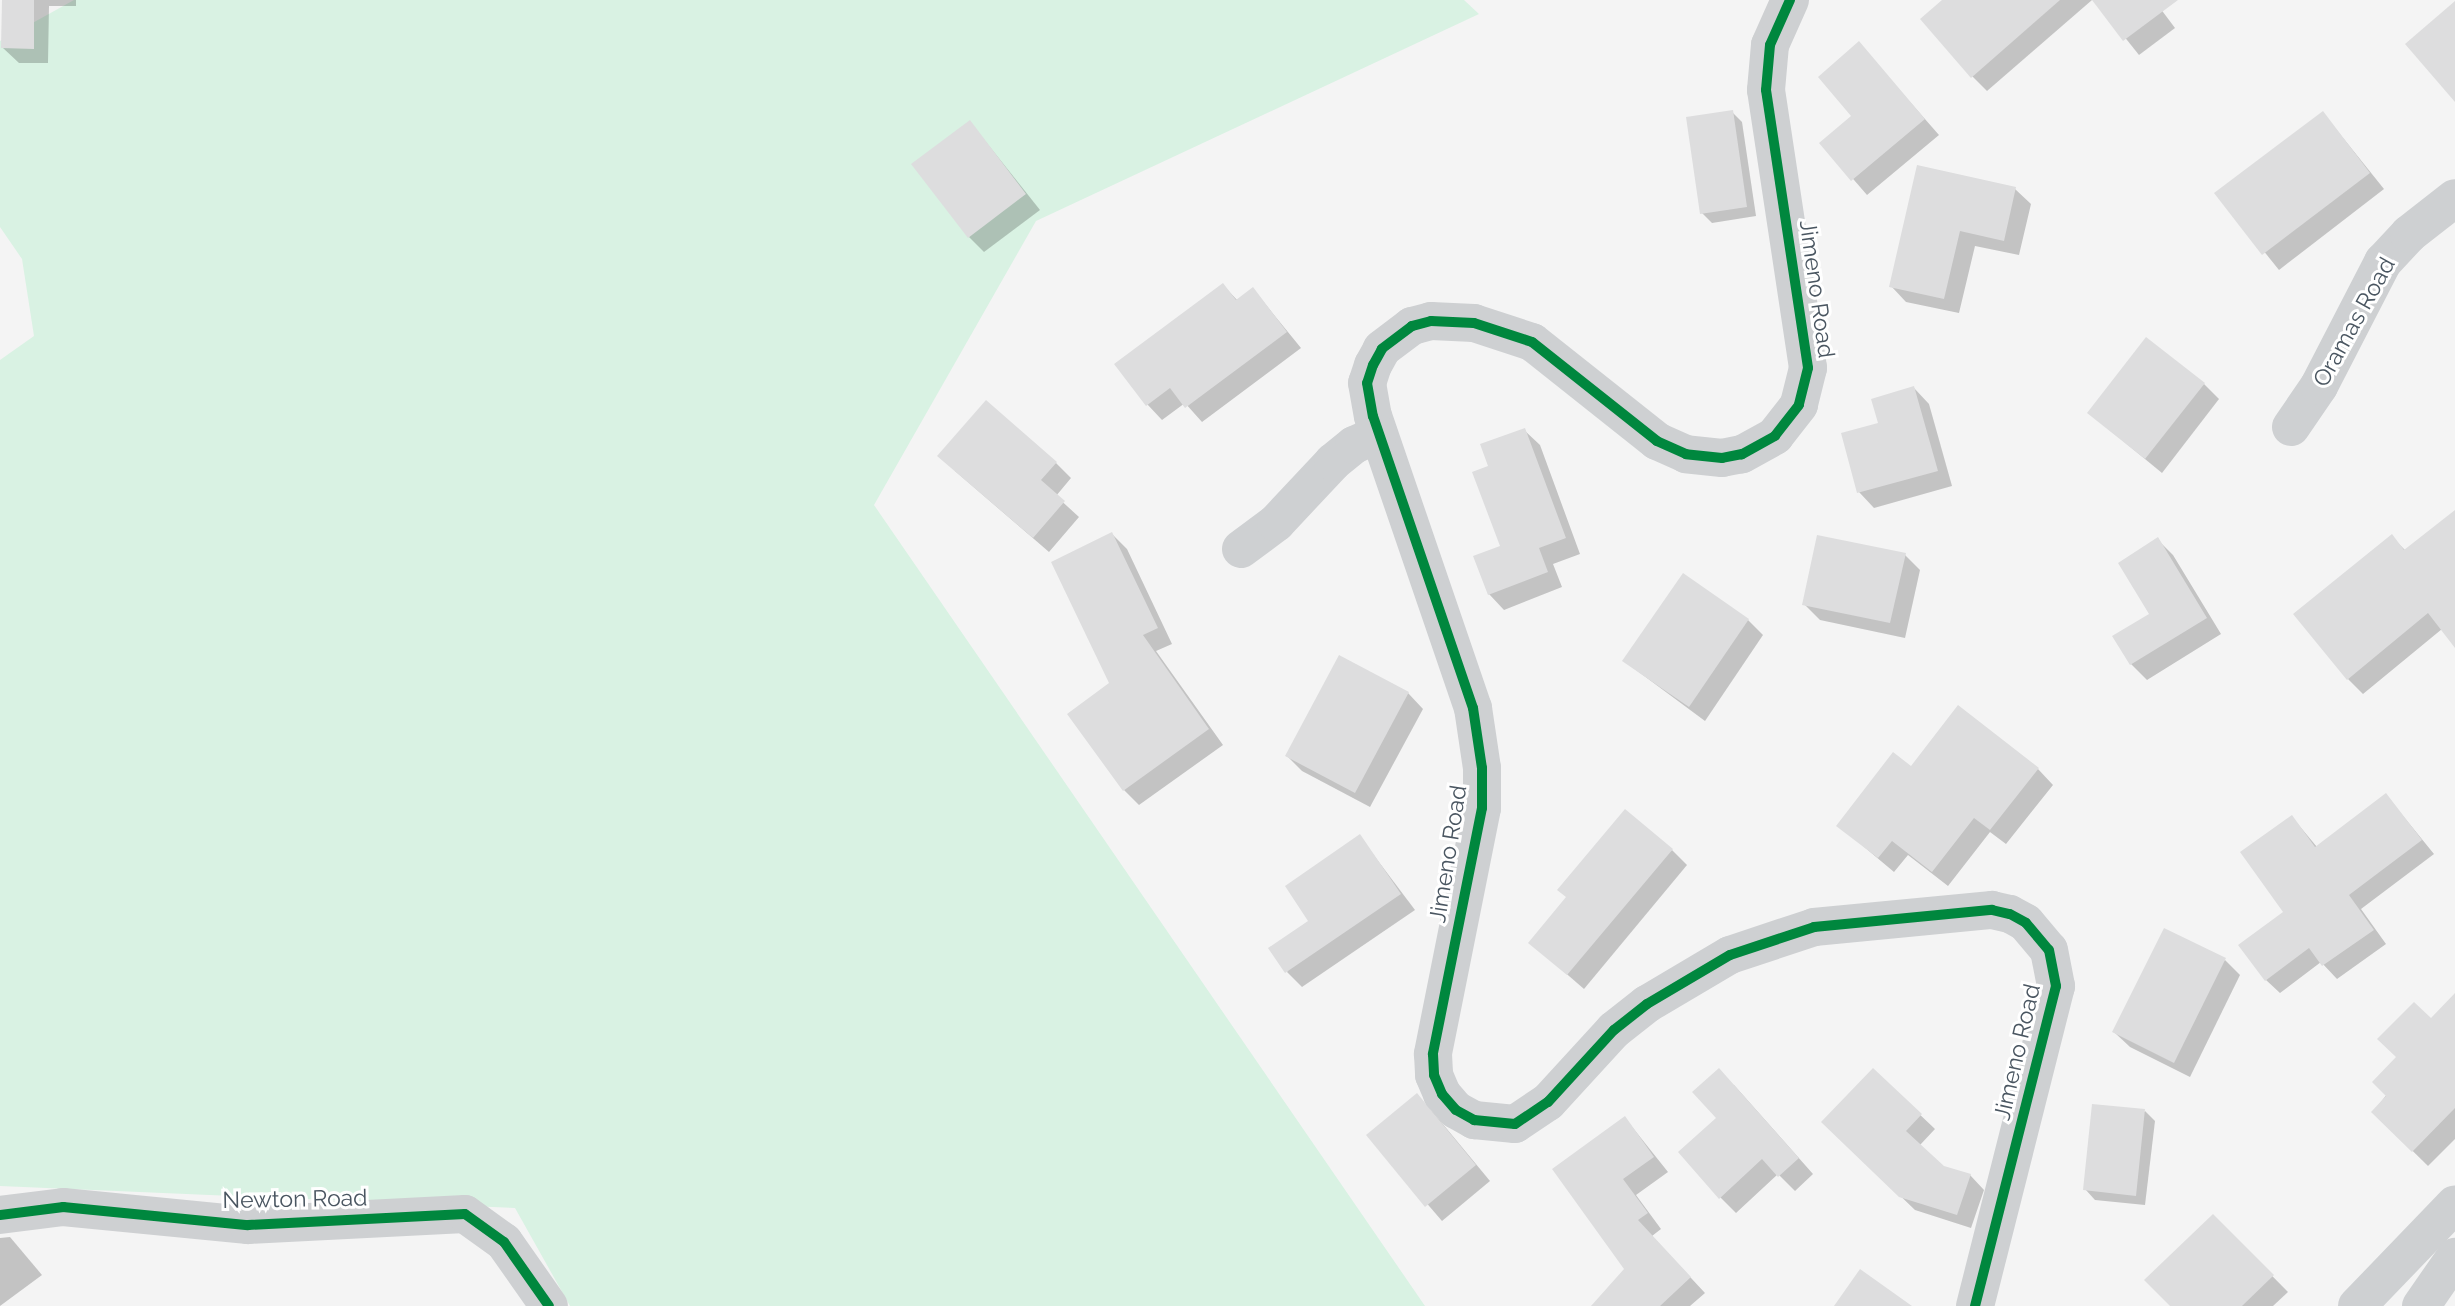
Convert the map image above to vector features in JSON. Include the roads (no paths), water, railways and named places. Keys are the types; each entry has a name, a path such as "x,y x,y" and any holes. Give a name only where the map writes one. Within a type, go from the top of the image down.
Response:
{"street":[{"name":"Jimeno Road","path":"1790,0 1770,44 1766,90 1807,345 1806,387 1789,422 1760,447 1742,454 1723,458 1686,454 1657,441 1532,342 1474,323 1431,321 1396,335 1373,365 1367,383 1378,434 1473,708 1482,768 1482,808 1433,1054 1442,1094 1474,1120 1515,1124 1548,1102 1614,1030 1647,1004 1730,955 1814,927 1992,910 2010,914 2026,923 2049,950 2056,986 1975,1306"},
{"name":"Oramas Road","path":"2291,427 2319,386 2383,262 2409,234 2455,198"},
{"path":"1241,549 1276,523 1333,462 1354,445 1378,434"},
{"path":"2357,1306 2455,1204"},
{"name":"Newton Road","path":"0,1215 63,1207 248,1226 465,1214 504,1242 549,1306"},
{"path":"2421,1306 2455,1257"}]}
